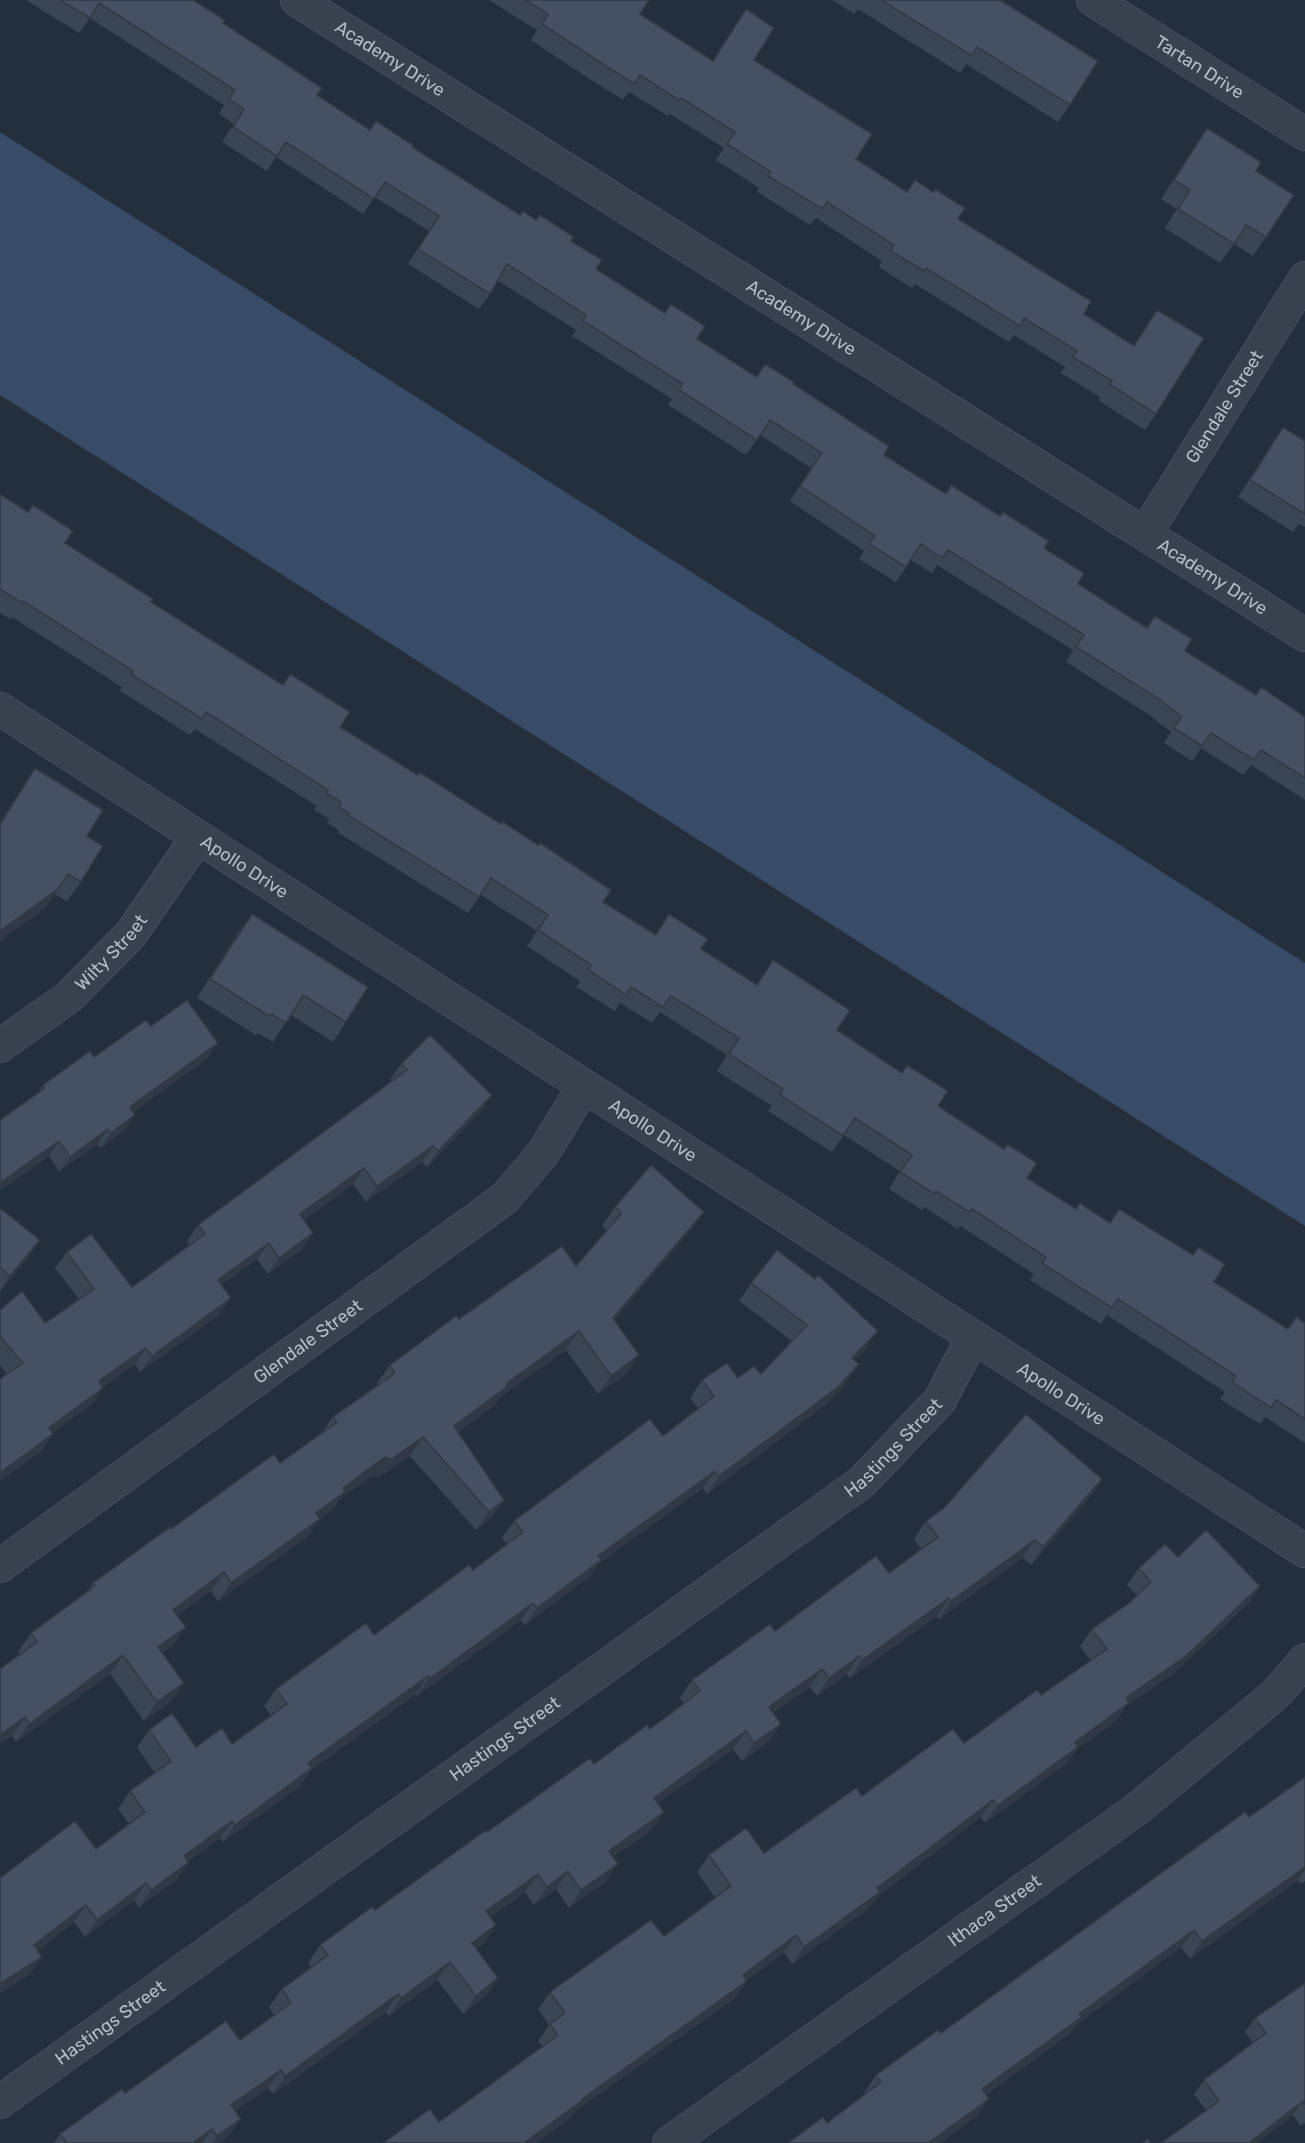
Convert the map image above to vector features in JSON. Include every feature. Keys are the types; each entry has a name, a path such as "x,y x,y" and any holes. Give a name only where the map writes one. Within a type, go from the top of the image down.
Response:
{"street":[{"name":"Academy Drive","path":"297,0 1305,635"},
{"name":"Tartan Drive","path":"1093,0 1305,134"},
{"name":"Glendale Street","path":"1145,534 1305,278"},
{"name":"Apollo Drive","path":"0,709 1305,1551"},
{"name":"Wilty Street","path":"0,1046 70,996 131,934 197,838"},
{"name":"Glendale Street","path":"0,1566 505,1197 544,1152 584,1086"},
{"name":"Hastings Street","path":"0,2102 862,1482 939,1400 974,1337"},
{"name":"Ithaca Street","path":"669,2143 1137,1809 1277,1693 1305,1660"}],"water":[{"path":"0,132 1305,963 1305,1226 0,395"}],"building":[{"path":"60,0 193,0 225,20 223,23 322,88 317,95 370,130 376,121 413,145 412,147 520,215 523,211 536,220 540,215 574,237 571,241 602,260 596,269 665,313 671,304 705,326 697,339 757,377 765,364 794,382 793,384 889,446 884,455 946,494 951,485 1000,516 1003,512 1049,541 1044,548 1084,573 1078,584 1147,628 1155,616 1192,639 1185,651 1256,695 1261,687 1305,717 1305,778 1261,750 1254,760 1211,733 1202,746 1174,728 1182,717 1159,699 1076,647 1084,635 948,550 942,558 921,544 906,567 869,544 875,536 800,486 822,453 770,420 757,440 679,390 683,384 583,321 586,315 507,264 490,294 418,249 439,216 385,182 374,199 286,142 277,156 233,127 244,109 229,99 235,90 99,3 90,18"},
{"path":"525,0 649,0 640,14 713,61 746,9 774,28 754,60 872,134 856,159 907,192 915,180 933,192 935,189 965,208 958,219 1091,301 1084,314 1134,346 1157,310 1204,338 1156,414 1109,384 1112,381 1073,357 1077,351 1024,318 1020,326 926,268 924,271 891,251 894,245 827,202 822,209 768,176 771,172 727,144 735,132 640,75 635,84 607,67 542,24 548,14"},
{"path":"881,0 1000,0 1098,61 1070,105 977,47 972,56"},
{"path":"1207,128 1261,162 1256,171 1294,195 1266,237 1246,225 1234,244 1178,209 1190,190 1174,180"},
{"path":"1283,427 1305,441 1305,514 1250,480"},
{"path":"0,494 28,512 33,505 73,531 65,543 153,599 151,602 283,685 290,674 350,712 340,727 418,775 419,772 501,824 503,822 538,845 540,843 611,890 603,902 656,935 669,914 708,939 701,949 757,985 773,960 850,1010 837,1030 902,1073 907,1065 948,1091 938,1106 1004,1149 1007,1144 1037,1163 1027,1178 1076,1209 1080,1203 1110,1223 1119,1209 1193,1255 1198,1247 1225,1264 1214,1282 1288,1329 1296,1317 1305,1323 1305,1419 1276,1400 1271,1408 1232,1382 1236,1376 1118,1299 1112,1308 1042,1263 1046,1257 972,1209 969,1212 936,1191 934,1194 900,1172 912,1155 855,1118 843,1136 780,1095 783,1089 729,1054 739,1038 671,996 663,1007 631,987 626,995 588,970 591,965 538,930 548,915 491,878 479,897 349,816 350,814 339,807 341,802 326,793 328,790 206,712 202,719 131,674 133,671 23,601 22,603 0,589"},
{"path":"35,768 103,810 87,836 103,846 81,882 68,874 58,889 0,931 0,825"},
{"path":"252,914 368,987 346,1022 303,995 286,1023 271,1014 269,1016 210,979"},
{"path":"187,1000 218,1043 130,1107 135,1115 111,1133 108,1129 70,1157 59,1141 0,1183 0,1120 45,1088 43,1085 90,1051 94,1057 146,1020 151,1026"},
{"path":"430,1035 492,1095 438,1151 433,1146 377,1186 364,1168 300,1214 313,1233 279,1258 269,1243 218,1280 231,1298 152,1356 146,1348 99,1381 103,1388 49,1428 53,1434 0,1473 0,1379 23,1363 0,1336 0,1310 22,1291 45,1323 94,1289 67,1252 91,1234 132,1287 205,1234 198,1225 407,1070 401,1064"},
{"path":"651,1165 704,1212 613,1318 639,1355 611,1376 579,1331 506,1384 508,1386 454,1426 504,1500 489,1512 423,1437 392,1459 385,1457 343,1488 345,1492 316,1513 320,1519 231,1583 224,1572 173,1610 186,1627 158,1647 184,1683 157,1702 123,1655 29,1724 25,1717 0,1735 0,1669 37,1642 31,1633 95,1586 93,1583 274,1454 280,1463 337,1422 333,1417 395,1373 390,1365 456,1316 459,1319 562,1246 576,1266 622,1213 615,1207"},
{"path":"0,1208 40,1240 10,1276 0,1268"},
{"path":"777,1250 815,1279 818,1275 878,1331 852,1358 859,1364 837,1388 719,1476 715,1471 598,1556 601,1560 537,1608 533,1603 308,1763 312,1768 235,1825 232,1821 184,1856 189,1862 151,1890 146,1883 97,1920 86,1905 34,1945 42,1957 0,1984 0,1878 75,1821 96,1849 145,1812 130,1791 171,1761 149,1730 172,1713 196,1747 222,1728 232,1744 287,1704 276,1689 366,1623 374,1635 469,1565 473,1570 523,1532 514,1521 650,1419 663,1436 714,1396 702,1380 727,1363 738,1378 754,1366 761,1374 807,1325 751,1283"},
{"path":"1026,1414 1102,1479 1043,1547 1035,1540 951,1601 949,1598 862,1660 859,1656 829,1678 822,1669 769,1707 781,1724 754,1743 746,1731 654,1798 664,1812 609,1851 618,1864 581,1890 568,1871 547,1887 538,1874 486,1911 496,1925 472,1943 498,1978 476,1996 450,1962 401,1998 398,1994 285,2076 281,2070 231,2105 241,2119 217,2136 212,2129 193,2143 67,2143 60,2134 122,2089 125,2093 226,2021 240,2040 291,2003 282,1989 328,1955 320,1945 372,1907 375,1910 590,1758 594,1764 647,1725 650,1729 700,1691 692,1680 770,1624 775,1631 876,1556 889,1573 938,1537 926,1521 944,1508"},
{"path":"1206,1530 1260,1586 1187,1655 1126,1698 1129,1703 1075,1742 1078,1747 997,1806 993,1800 877,1888 880,1892 804,1947 796,1935 743,1975 747,1981 524,2143 383,2143 430,2109 439,2122 558,2035 550,2024 565,2013 550,1992 651,1920 664,1936 731,1886 709,1855 746,1828 764,1853 856,1788 862,1796 953,1729 964,1743 1037,1690 1041,1695 1107,1649 1092,1629 1129,1603 1151,1582 1139,1568 1165,1544 1178,1557"},
{"path":"1305,1777 1305,1867 1202,1941 1194,1930 1079,2014 1082,2017 982,2089 989,2099 928,2143 788,2143 823,2117 827,2123 881,2082 876,2075 938,2030 941,2033 1245,1812 1249,1817"},
{"path":"1305,1983 1305,2104 1303,2101 1249,2143 1161,2143 1219,2101 1204,2080 1266,2033 1255,2018"}]}
